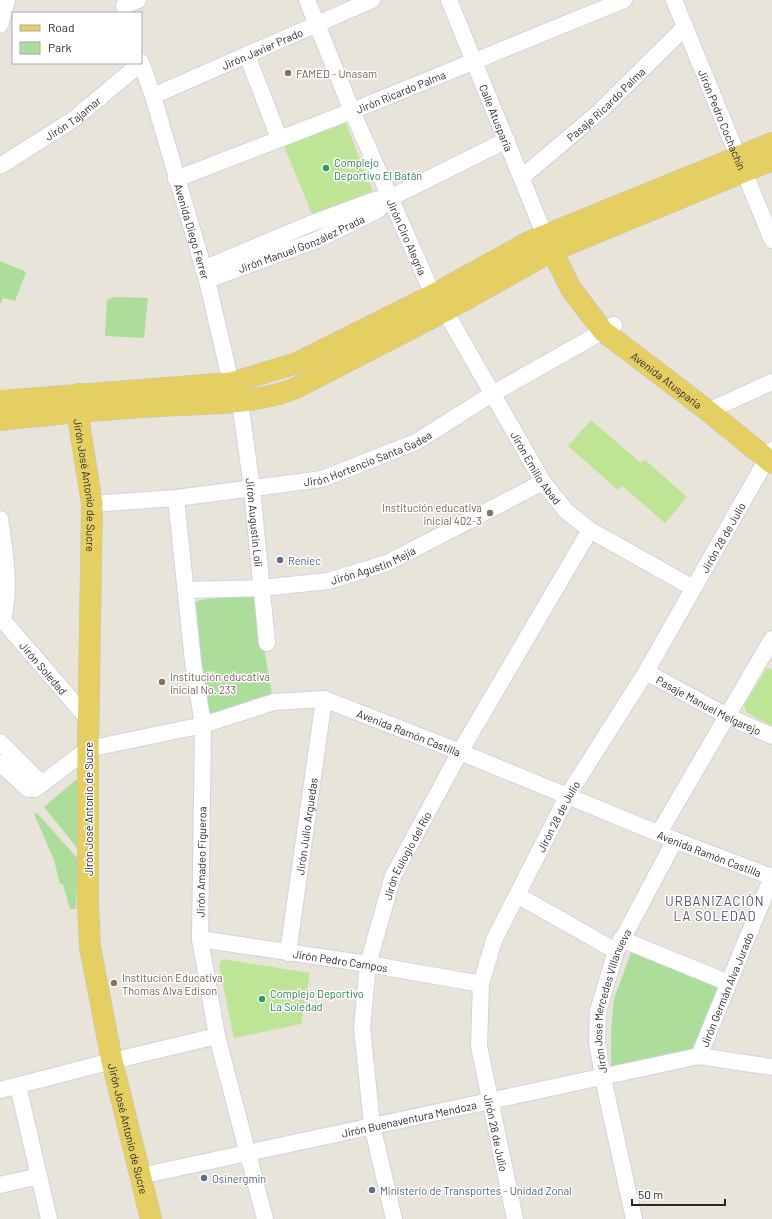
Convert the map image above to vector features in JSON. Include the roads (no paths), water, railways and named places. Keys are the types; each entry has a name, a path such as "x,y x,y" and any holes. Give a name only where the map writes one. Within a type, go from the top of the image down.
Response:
{"main road":[{"path":"0,401 77,402 236,392 297,363 439,303 529,242 548,244 741,163 772,143"},
{"path":"741,163 772,160"},
{"name":"Avenida Atusparia","path":"548,244 571,289 608,328 770,455"},
{"path":"0,420 77,402"},
{"name":"Jirón José Antonio de Sucre","path":"77,402 92,504 88,719 88,904 90,947 112,1061 150,1219"}],"street":[{"path":"0,25 7,0"},
{"name":"Jirón Ciro Alegría","path":"307,0 390,198 439,303"},
{"name":"Jirón Javier Prado","path":"153,96 372,0"},
{"name":"Calle Atusparia","path":"449,0 548,244"},
{"name":"Jirón Ricardo Palma","path":"176,179 474,62 624,0"},
{"name":"Jirón Pedro Cochachín","path":"674,0 772,240"},
{"name":"Pasaje Ricardo Palma","path":"522,177 598,113 685,27"},
{"path":"247,54 279,138"},
{"name":"Jirón Tajamar","path":"0,166 74,119 140,64"},
{"name":"Avenida Diego Ferrer","path":"141,64 153,96 205,274 236,392"},
{"name":"Jirón Manuel González Prada","path":"205,274 310,224 375,200 390,198 507,140"},
{"name":"Jirón Emilio Abad","path":"439,303 543,482 566,511 590,530 693,588"},
{"name":"Jirón Hortencio Santa Gadea","path":"92,504 176,498 252,489 322,478 416,442 492,394 608,328"},
{"path":"713,409 772,382"},
{"name":"Jirón Augustin Loli","path":"236,392 252,489 267,643"},
{"name":"Jirón 28 de Julio","path":"514,1219 479,1046 481,984 494,940 568,795 646,672 770,455"},
{"name":"Jirón Agustín Mejía","path":"186,590 261,588 328,581 387,563 543,482"},
{"name":"Jirón Amadeo Figueroa","path":"176,498 193,662 203,725 200,939 217,1036 265,1219"},
{"path":"0,519 7,574 8,602 1,618"},
{"name":"Jirón Eulogio del Río","path":"394,1219 372,1125 362,1028 368,964 393,876 460,752 590,530"},
{"name":"Jirón Soledad","path":"1,618 88,719"},
{"path":"660,833 772,639"},
{"name":"Pasaje Manuel Melgarejo","path":"646,672 727,716 772,736"},
{"name":"Avenida Ramón Castilla","path":"42,784 88,749 203,725 274,702 324,700 460,752 675,840 772,877"},
{"name":"Jirón Julio Arguedas","path":"288,953 324,700"},
{"path":"0,742 42,784 35,789 28,789 0,762"},
{"name":"Jirón José Mercedes Villanueva","path":"634,1219 603,1078 597,1042 598,1011 618,945 675,840"},
{"name":"Jirón Germán Alva Jurado","path":"699,1056 772,877"},
{"path":"516,895 618,945 730,983"},
{"name":"Jirón Pedro Campos","path":"200,939 368,964 481,984"},
{"path":"0,1090 217,1036"},
{"name":"Jirón Buenaventura Mendoza","path":"140,1176 372,1125 603,1078 699,1056 772,1067"},
{"path":"18,1086 48,1219"},
{"path":"0,1185 39,1176"}],"place":[{"name":"FAMED - Unasam","path":"288,73"},
{"name":"Complejo Deportivo El Batán","path":"326,168"},
{"name":"Institución educativa inicial 402-3","path":"490,513"},
{"name":"Reniec","path":"280,560"},
{"name":"Institución educativa inicial No. 233","path":"162,682"},
{"name":"Institución Educativa Thomas Alva Edison","path":"114,983"},
{"name":"Complejo Deportivo La Soledad","path":"262,999"},
{"name":"Osinergmin","path":"204,1178"},
{"name":"Ministerio de Transportes - Unidad Zonal","path":"372,1190"}],"district":[{"name":"URBANIZACIÓN LA SOLEDAD","path":"715,908"}]}
